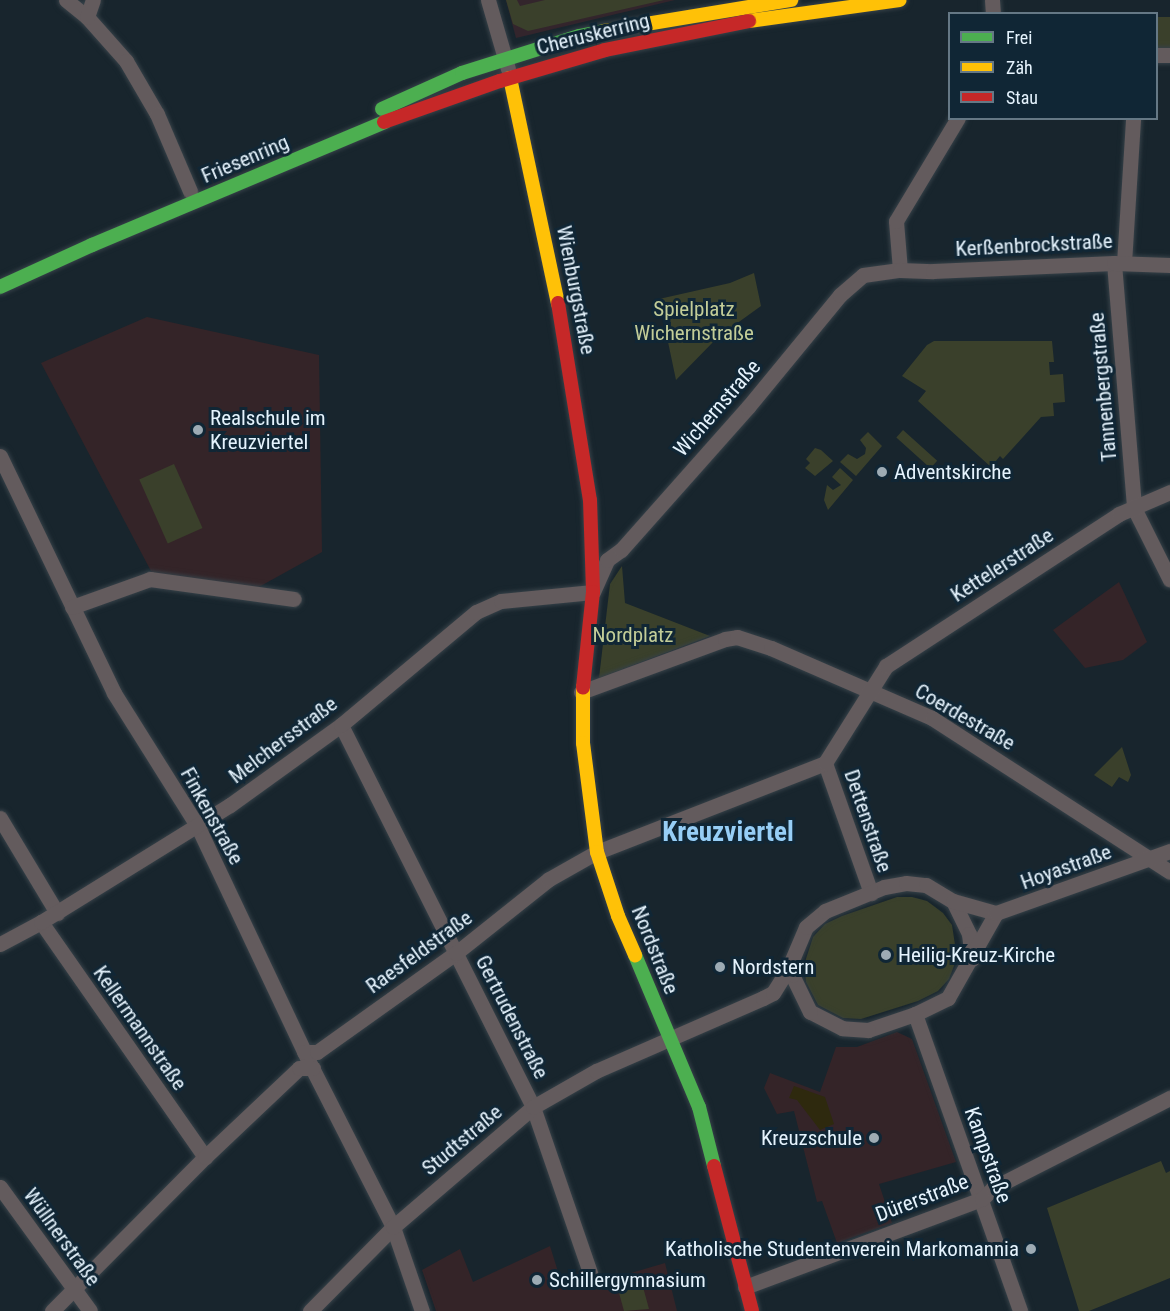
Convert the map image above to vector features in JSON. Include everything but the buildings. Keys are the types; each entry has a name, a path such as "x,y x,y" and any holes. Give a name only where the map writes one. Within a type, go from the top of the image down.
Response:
{"main road":[{"name":"Cheruskerring","path":"506,58 579,36 790,0"},
{"name":"Cheruskerring","path":"510,78 605,50 737,23 900,0"},
{"name":"Friesenring","path":"0,272 462,73 506,58"},
{"name":"Friesenring","path":"0,287 92,245 402,115 510,78"},
{"name":"Wienburgstraße","path":"510,78 555,283 582,442 593,540 592,592"},
{"name":"Nordstraße","path":"592,592 581,692 583,742 597,852 618,916 699,1107 752,1311"}],"street":[{"path":"66,0 87,17 126,61 157,114 190,191"},
{"path":"87,17 93,0"},
{"name":"Wienburgstraße","path":"488,0 510,78"},
{"path":"900,270 896,221 957,120"},
{"name":"Tannenbergstraße","path":"1133,120 1119,263 1134,508"},
{"name":"Kerßenbrockstraße","path":"900,270 933,271 1119,263 1170,264"},
{"name":"Wichernstraße","path":"592,592 607,560 621,550 748,407 843,291 863,275 900,270"},
{"name":"Finkenstraße","path":"0,456 114,693 198,827 308,1060 393,1227 422,1311"},
{"name":"Kettelerstraße","path":"869,690 886,666 1119,514 1170,492"},
{"path":"1134,508 1170,580"},
{"path":"72,607 150,579 294,599"},
{"name":"Melchersstraße","path":"0,944 57,913 198,827 341,724 476,612 501,601 592,592"},
{"name":"Coerdestraße","path":"581,692 722,639 737,638 781,651 932,718 1170,872"},
{"path":"825,763 869,690"},
{"name":"Gertrudenstraße","path":"341,724 533,1107 590,1273"},
{"name":"Raesfeldstraße","path":"52,1311 205,1157 308,1060 456,953 549,879 597,852 825,763"},
{"name":"Dettenstraße","path":"825,763 871,893"},
{"path":"0,819 57,913"},
{"name":"Hoyastraße","path":"996,913 1170,851"},
{"path":"669,1037 773,993 789,967 806,927 825,911 871,893 895,885 926,885 953,901 996,913 948,998 915,1014 868,1030 842,1028 810,1012 797,990 789,967"},
{"path":"953,901 969,934 972,959"},
{"name":"Kellermannstraße","path":"41,922 205,1157"},
{"name":"Kampstraße","path":"915,1014 1020,1311"},
{"name":"Studtstraße","path":"310,1311 393,1227 533,1107 596,1071 669,1037"},
{"name":"Dürerstraße","path":"745,1287 982,1199 993,1188 1170,1098"},
{"name":"Wüllnerstraße","path":"1,1191 90,1311"}],"shaded area":[{"path":"506,0 675,0 516,38"},
{"name":"Realschule im Kreuzviertel","path":"147,317 319,355 322,552 257,588 152,573 41,363"},
{"path":"1119,582 1147,642 1123,660 1085,668 1053,630"},
{"name":"Kreuzschule","path":"897,1032 912,1039 956,1162 879,1184 892,1223 837,1243 822,1201 817,1202 794,1111 777,1114 764,1088 770,1073 820,1092 836,1047 857,1047"},
{"name":"Schillergymnasium","path":"550,1246 560,1278 593,1268 597,1283 665,1263 677,1311 436,1311 422,1270 460,1249 473,1282"}],"green space":[{"path":"506,0 517,0 520,6 545,0 664,0 528,31 513,24"},
{"path":"1158,17 1170,17 1170,49 1158,49"},
{"name":"Spielplatz Wichernstraße","path":"754,273 761,306 718,337 676,380 659,299 730,283"},
{"path":"934,341 1052,341 1054,362 1049,362 1050,375 1063,374 1065,402 1053,403 1054,416 1041,417 1003,459 1000,456 991,467 918,401 926,391 902,376 927,345"},
{"path":"903,430 937,461 930,468 896,437"},
{"path":"868,432 882,446 856,476 840,462 848,454 857,459 865,454 866,448 860,440"},
{"path":"815,448 821,450 833,461 815,476 805,468 810,463 806,459"},
{"path":"174,464 202,528 168,543 139,479"},
{"path":"840,468 853,480 828,510 824,500 827,485 833,490 841,485 832,477"},
{"name":"Nordplatz","path":"622,566 625,603 710,636 599,678 610,584"},
{"path":"1122,747 1131,775 1128,782 1119,777 1112,787 1094,775"},
{"path":"897,897 912,897 927,901 943,913 952,925 957,958 949,979 938,991 918,1001 861,1019 843,1018 818,1005 806,982 804,965 813,937 825,924"},
{"path":"1161,1161 1166,1173 1170,1171 1170,1278 1089,1311 1079,1311 1047,1208"},
{"path":"640,1276 649,1309 624,1311 616,1282"}],"sand":[{"path":"794,1086 825,1097 834,1124 820,1130 797,1100 789,1098"}],"traffic: fast":[{"path":"382,109 462,73 579,36 604,31"},
{"path":"0,287 92,245 384,122"},
{"path":"635,955 699,1107 714,1166"}],"traffic: slow":[{"path":"604,31 791,0"},
{"path":"749,21 900,0"},
{"path":"510,78 558,303"},
{"path":"583,687 583,743 597,852 618,916 635,955"}],"traffic: jam":[{"path":"384,122 500,81 605,50 749,21"},
{"path":"558,303 590,500 593,592 583,687"},
{"path":"714,1166 752,1311"}],"place":[{"name":"Realschule im Kreuzviertel","path":"198,430"},
{"name":"Adventskirche","path":"882,472"},
{"name":"Heilig-Kreuz-Kirche","path":"886,955"},
{"name":"Nordstern","path":"720,967"},
{"name":"Kreuzschule","path":"874,1138"},
{"name":"Katholische Studentenverein Markomannia","path":"1031,1249"},
{"name":"Schillergymnasium","path":"537,1280"}],"district":[{"name":"Kreuzviertel","path":"728,833"}]}
